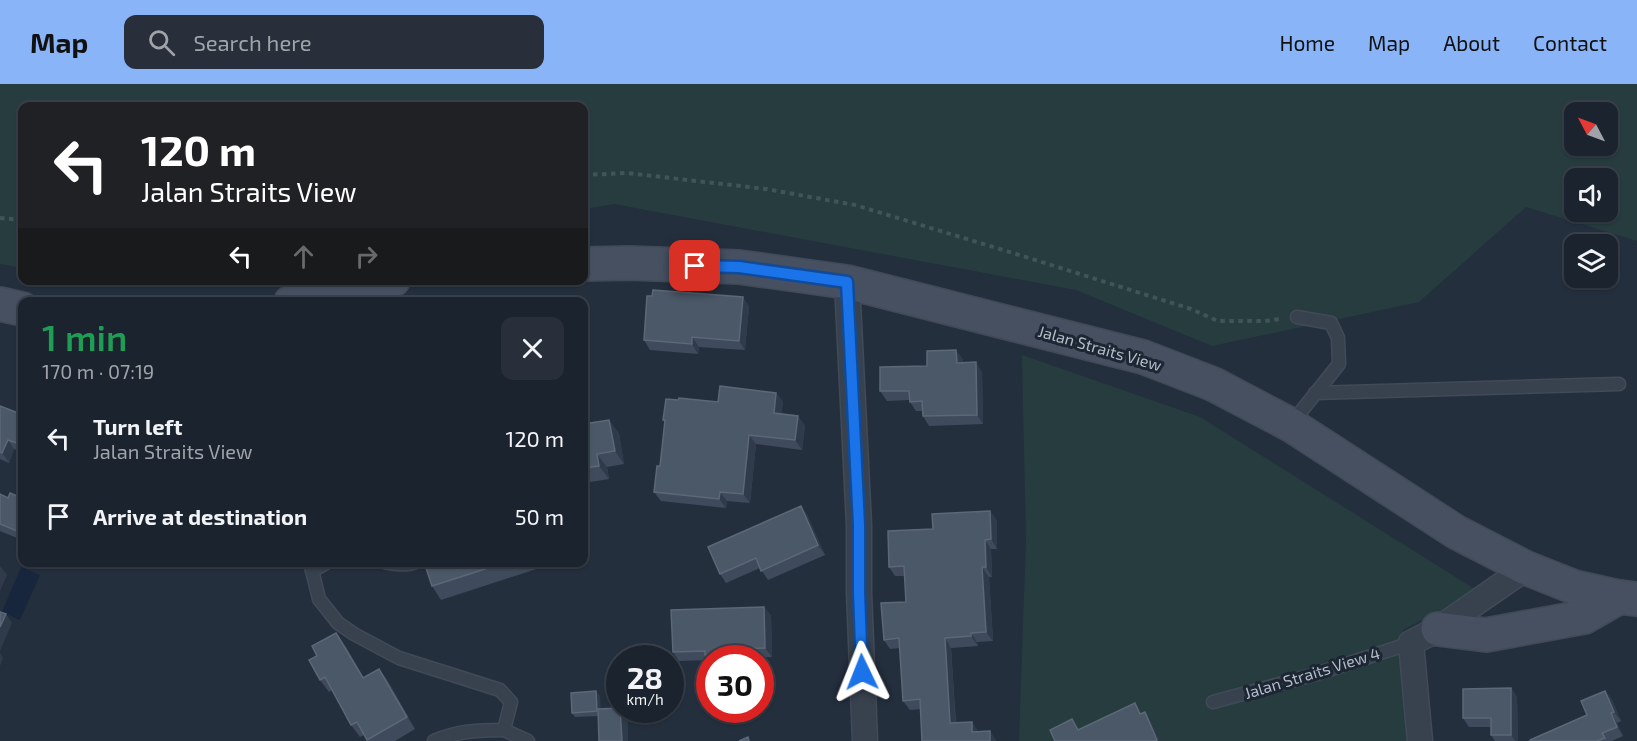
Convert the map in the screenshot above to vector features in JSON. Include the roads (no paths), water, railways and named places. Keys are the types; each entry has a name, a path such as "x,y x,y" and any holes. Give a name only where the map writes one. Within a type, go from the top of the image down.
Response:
{"street":[{"name":"Jalan Straits View","path":"588,264 739,267 847,282 1143,357 1213,384 1291,425 1456,532 1526,568 1574,587 1628,598"},
{"path":"847,282 859,525 859,592 865,741"},
{"path":"314,297 370,285"},
{"path":"0,304 18,308"},
{"name":"Jalan Straits View 4","path":"1424,636 1526,568"},
{"path":"1420,741 1424,636 1486,635 1584,617 1628,598"}],"lane":[{"path":"1291,425 1339,364 1338,338 1331,323 1297,317"},
{"path":"1315,393 1619,384"},
{"path":"311,567 319,599 338,623 354,634 399,658 500,690 511,702 504,730"},
{"name":"Jalan Straits View 4","path":"1212,702 1313,675 1424,636"},
{"path":"434,741 451,734 476,730 504,730 528,741"}],"water":[{"path":"21,567 40,575 20,620 2,612"}]}
